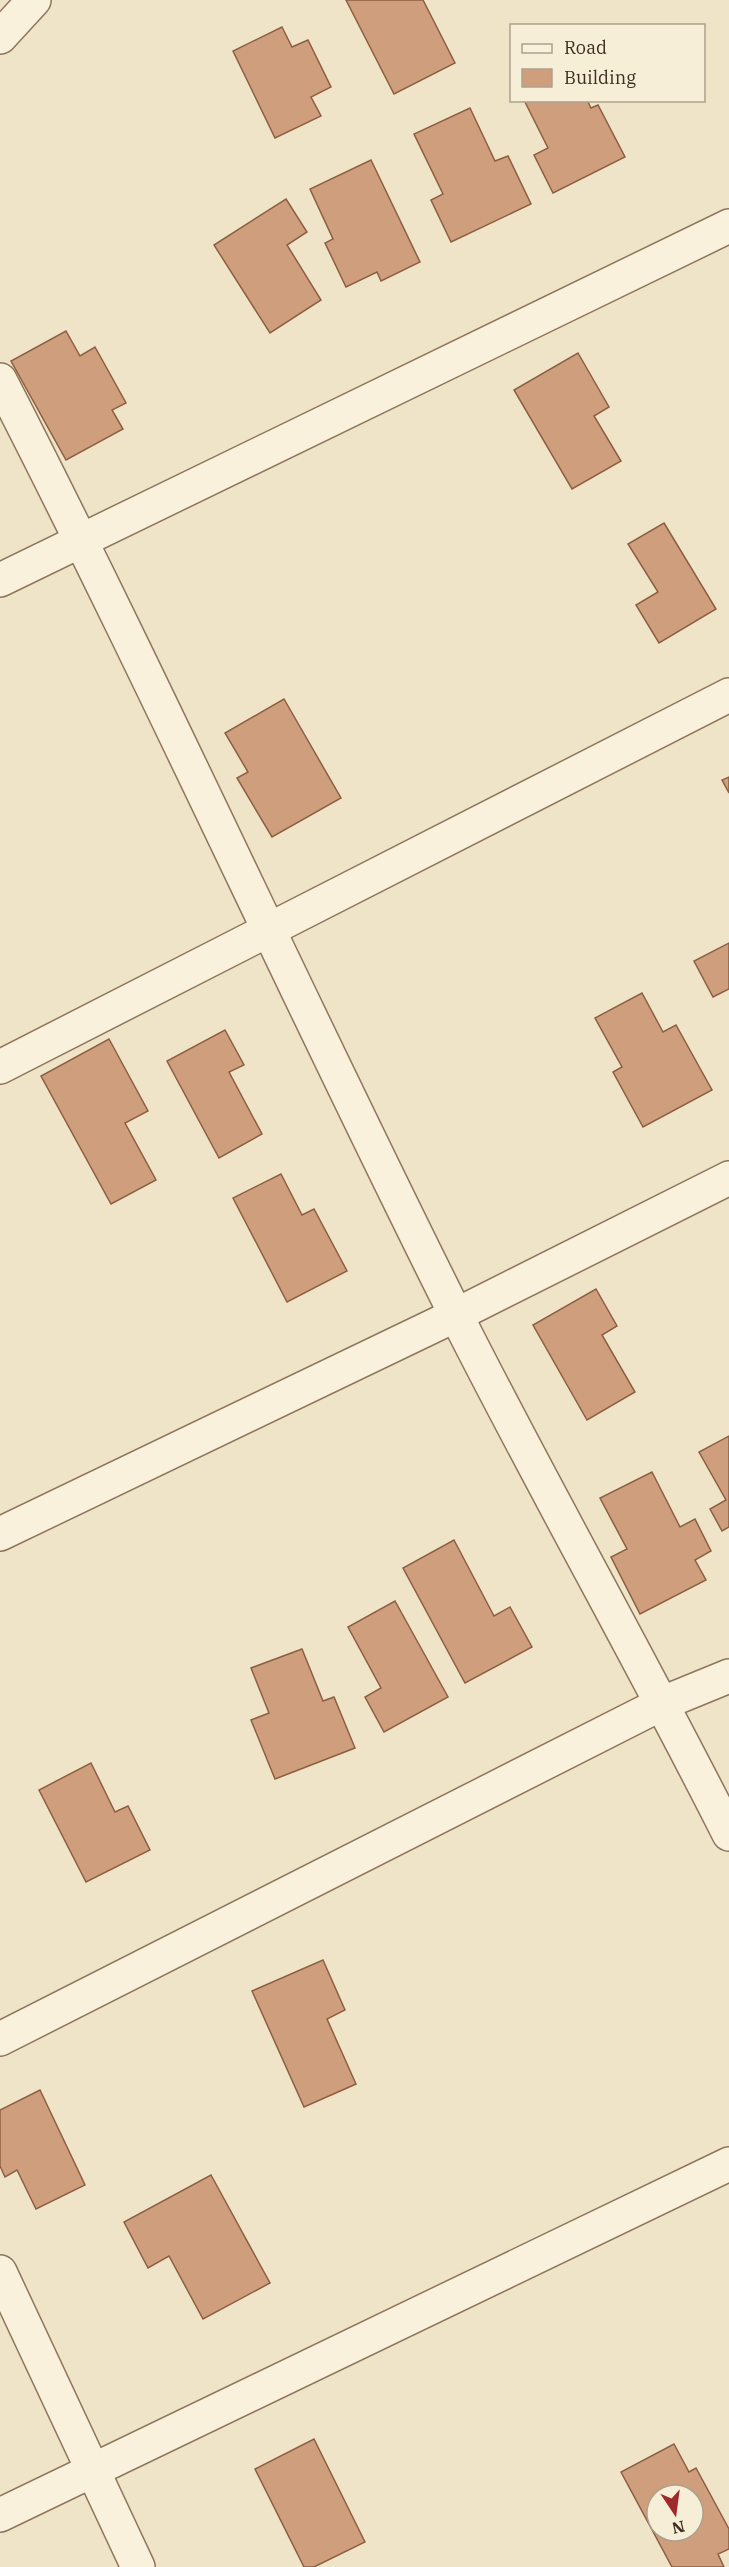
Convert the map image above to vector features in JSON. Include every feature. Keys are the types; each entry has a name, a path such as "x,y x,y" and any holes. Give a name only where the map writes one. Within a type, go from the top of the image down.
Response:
{"street":[{"path":"0,37 34,0"},
{"path":"0,580 729,226"},
{"path":"0,380 82,540 456,1315 663,1703 729,1834"},
{"path":"0,1067 729,695"},
{"path":"0,1534 456,1315 729,1178"},
{"path":"0,2039 663,1703 729,1676"},
{"path":"0,2515 729,2164"},
{"path":"0,2272 138,2567"}],"building":[{"path":"346,0 423,0 455,63 394,94"},
{"path":"282,27 292,47 308,40 331,87 311,97 321,116 275,138 233,51"},
{"path":"525,102 588,102 591,108 598,105 625,157 553,193 534,155 548,148"},
{"path":"470,108 495,161 508,156 531,204 451,242 431,200 443,194 414,134"},
{"path":"371,160 420,262 381,281 377,272 346,287 325,243 333,239 310,189"},
{"path":"286,199 307,232 287,245 321,300 270,333 214,245"},
{"path":"66,331 80,356 95,347 126,403 112,410 123,429 66,460 11,361"},
{"path":"578,353 609,407 594,416 621,461 572,489 514,390"},
{"path":"664,523 716,609 659,643 636,605 658,592 628,544"},
{"path":"284,699 341,798 272,837 237,778 248,772 225,733"},
{"path":"729,777 729,793 722,780"},
{"path":"729,943 729,989 713,997 694,961"},
{"path":"642,993 663,1032 676,1025 712,1090 643,1127 613,1072 622,1067 595,1018"},
{"path":"225,1030 244,1065 229,1072 262,1134 219,1158 167,1061"},
{"path":"109,1039 148,1111 125,1123 156,1180 111,1204 41,1076"},
{"path":"281,1174 302,1215 314,1209 347,1271 287,1302 233,1198"},
{"path":"596,1289 617,1326 602,1335 635,1392 587,1420 533,1325"},
{"path":"729,1436 729,1527 722,1531 710,1509 726,1500 699,1452"},
{"path":"652,1472 680,1527 695,1519 711,1551 695,1560 706,1580 640,1614 611,1557 627,1549 600,1498"},
{"path":"454,1540 494,1616 510,1607 532,1647 465,1683 403,1568"},
{"path":"395,1601 448,1697 384,1732 365,1697 381,1688 348,1627"},
{"path":"302,1649 323,1701 334,1697 355,1748 275,1779 251,1720 269,1713 251,1668"},
{"path":"91,1763 115,1812 128,1806 150,1850 86,1882 39,1790"},
{"path":"323,1960 345,2010 327,2019 356,2084 304,2107 252,1991"},
{"path":"40,2090 85,2185 36,2209 17,2170 5,2177 0,2166 0,2110"},
{"path":"211,2175 270,2283 203,2319 169,2256 148,2268 124,2222"},
{"path":"314,2439 365,2542 314,2567 304,2567 255,2469"},
{"path":"674,2444 689,2472 696,2468 704,2483 645,2483 645,2517 621,2472"},
{"path":"705,2485 729,2529 729,2549 718,2554 724,2567 672,2567 659,2543 705,2543"}]}
